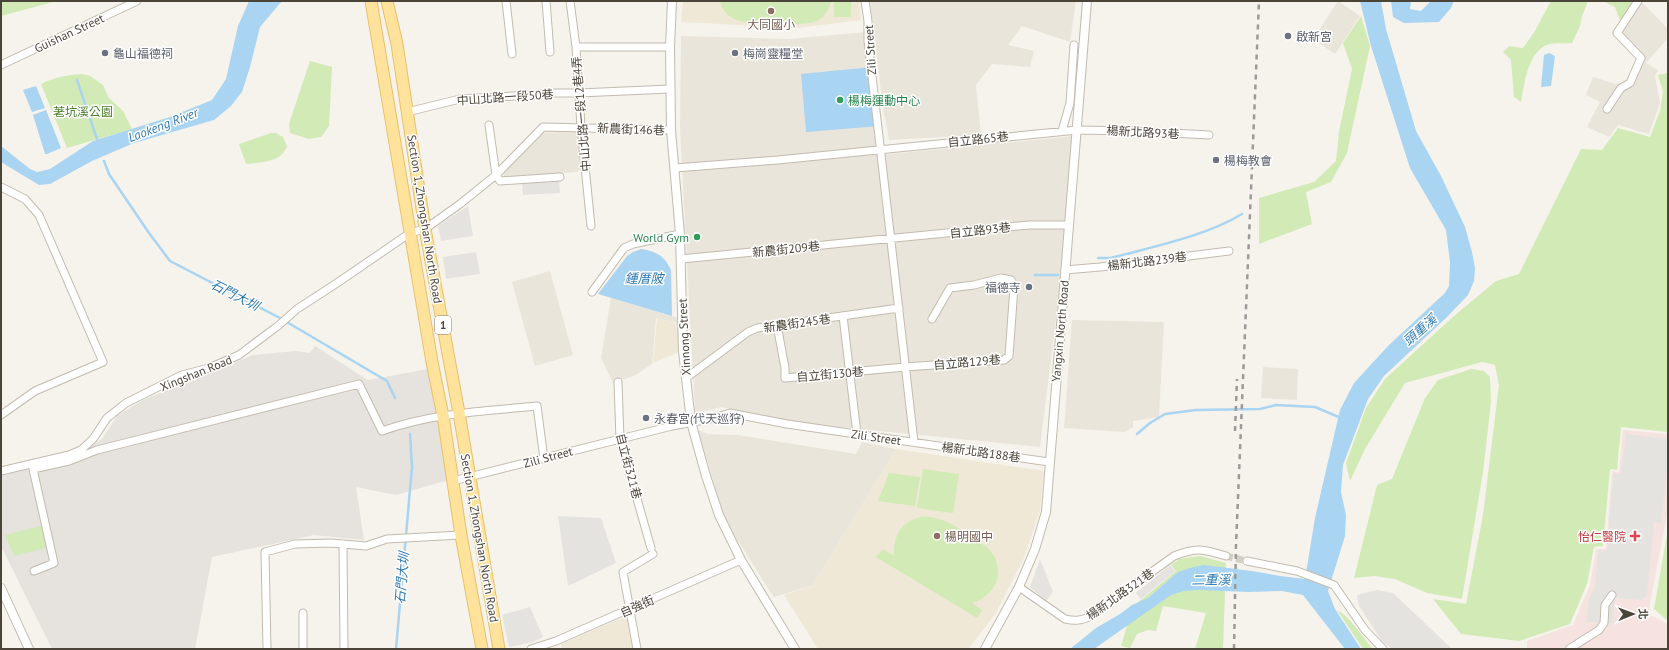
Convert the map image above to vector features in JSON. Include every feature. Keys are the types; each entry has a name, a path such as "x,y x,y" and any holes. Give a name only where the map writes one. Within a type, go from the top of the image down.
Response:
{"main road":[{"name":"Section 1, Zhongshan North Road","path":"371,1 432,362 443,416 461,535 482,649"},
{"name":"Section 1, Zhongshan North Road","path":"387,1 397,44 425,229 459,413 499,649"}],"street":[{"name":"Guishan Street","path":"1,65 137,1"},
{"path":"506,1 512,54"},
{"path":"546,1 550,52"},
{"name":"中山北路一段12巷4弄","path":"570,1 576,47 581,127 591,226"},
{"name":"Xinnong Street","path":"672,1 670,47 671,130 682,259 683,351 691,422 714,503 741,560 795,649"},
{"name":"Zili Street","path":"453,480 691,422 730,414 787,424 914,442 868,41 868,21 865,1"},
{"name":"Yangxin North Road","path":"985,649 1019,587 1035,549 1046,512 1087,1"},
{"path":"1607,109 1621,88 1630,83 1641,58 1617,33 1638,1"},
{"path":"1062,131 1070,103 1074,45"},
{"path":"576,47 670,47"},
{"name":"中山北路一段50巷","path":"407,112 460,98 670,89"},
{"path":"489,126 496,175 500,181 560,177"},
{"name":"新農街146巷","path":"496,175 542,127 671,130"},
{"name":"自立路65巷","path":"675,168 778,160 1077,130"},
{"name":"楊新北路93巷","path":"1077,130 1134,130 1209,135"},
{"path":"425,229 460,204 496,175"},
{"path":"1,187 25,199 38,215 103,362 35,391 1,415"},
{"name":"自立路93巷","path":"890,238 1029,225 1069,225"},
{"name":"Xingshan Road","path":"1,471 69,455 81,450 93,439 107,418 126,403 182,375 223,363 239,355 280,325 288,317 410,233 425,229"},
{"path":"592,292 624,248 633,244 680,234"},
{"name":"新農街209巷","path":"682,259 890,238"},
{"name":"楊新北路239巷","path":"1065,270 1229,251"},
{"name":"自立路129巷","path":"905,367 1004,360 1009,356 1014,298 1014,287 1011,280 1001,278 974,285 950,288 932,319"},
{"name":"新農街245巷","path":"686,378 748,332 757,328 898,308"},
{"path":"842,316 851,372 857,434"},
{"name":"自立街130巷","path":"777,325 786,368 785,378 905,367"},
{"name":"自立街321巷","path":"618,382 620,439 652,551 623,572 629,609"},
{"path":"34,571 54,563 33,469 69,461 97,450 359,384 382,431 399,425 459,413 537,406 544,459"},
{"name":"楊新北路188巷","path":"914,442 1049,462"},
{"path":"267,649 265,552 295,544 331,543 366,546 387,539 461,535"},
{"path":"343,544 344,649"},
{"name":"楊新北路321巷","path":"1019,587 1065,619 1073,621 1080,620 1089,617 1174,556 1190,550 1204,550 1226,556"},
{"name":"自強街","path":"531,649 556,641 741,560"},
{"path":"1247,561 1297,571 1334,585 1365,630 1383,649"},
{"path":"1,588 29,649"},
{"path":"1569,649 1599,630 1604,623 1605,606 1612,595"},
{"path":"629,609 637,649"},
{"path":"302,613 303,649"}],"shaded area":[{"name":"大同國小","path":"683,1 859,1 861,20 797,28 681,22"},
{"path":"870,1 1076,1 1070,42 1022,26 1008,45 1034,51 1030,67 992,64 976,85 981,135 889,140 884,116"},
{"path":"1338,1 1360,16 1335,54 1313,39"},
{"path":"1642,2 1668,29 1668,38 1646,63 1658,70 1655,76 1660,103 1649,134 1618,125 1609,137 1587,127 1600,102 1586,95 1593,77 1616,84 1628,81 1637,59 1618,38"},
{"path":"866,32 880,155 1074,136 1064,255 1040,447 789,422 721,407 695,414 680,129 681,36 790,39"},
{"path":"578,131 582,168 577,172 504,177 504,172 543,133"},
{"path":"559,180 560,193 523,195 522,183"},
{"path":"468,206 473,236 441,241 438,226"},
{"path":"476,252 480,274 446,279 443,257"},
{"path":"550,271 573,355 535,366 512,282"},
{"path":"611,298 678,318 678,323 656,318 652,364 636,375 613,383 601,358"},
{"path":"657,318 679,324 679,352 653,363"},
{"path":"1072,320 1164,322 1159,417 1133,421 1133,427 1124,432 1064,428"},
{"path":"315,346 368,380 428,369 449,480 396,495 356,487 364,540 314,535 212,557 195,649 52,649 1,546 1,476 79,455 102,439 117,416 143,400 253,355 295,351 310,353"},
{"path":"1263,367 1298,369 1297,400 1261,398"},
{"path":"698,430 708,434 737,435 856,454 862,442 896,449 813,585 774,597 725,520"},
{"name":"怡仁醫院","path":"1623,430 1668,434 1668,510 1648,614 1668,624 1668,649 1527,649 1527,641 1573,625 1590,585 1596,549 1606,549 1612,471 1619,472"},
{"name":"怡仁醫院","path":"1626,434 1668,439 1668,464 1661,523 1654,522 1647,596 1642,600 1615,598 1613,623 1586,622 1590,596 1595,587 1598,550 1607,551 1613,474 1621,474"},
{"name":"楊明國中","path":"896,449 1044,471 1040,511 1023,560 996,613 968,649 818,649 784,595 813,585"},
{"path":"558,516 601,518 616,563 568,586"},
{"path":"1040,559 1053,592 1046,601 1030,587"},
{"path":"1170,565 1175,571 1141,599 1136,593"},
{"path":"1377,590 1393,593 1452,649 1392,649 1381,640 1359,606 1357,595"},
{"path":"530,607 543,637 533,642 509,647 502,615"},
{"path":"629,615 636,649 562,649 561,644"}],"green space":[{"path":"1,1 57,1 1,16"},
{"path":"720,1 831,1 826,12 817,21 791,24 739,21 726,14"},
{"path":"834,1 851,1 851,17 834,17"},
{"path":"1551,1 1588,1 1580,26 1572,43 1550,44 1535,54 1528,70 1521,102 1514,97 1511,60 1503,52 1509,46 1523,48 1535,31"},
{"path":"1603,1 1633,1 1620,21 1615,7"},
{"path":"1361,16 1370,46 1347,153 1331,182 1306,192 1312,224 1259,244 1259,198 1314,182 1336,161 1339,132 1352,69 1343,43"},
{"path":"310,61 332,67 329,126 321,137 309,139 290,133 289,124"},
{"path":"1668,73 1668,432 1621,427 1617,470 1610,469 1603,546 1594,547 1587,584 1570,624 1519,641 1461,634 1433,599 1466,604 1483,515 1499,385 1495,365 1482,362 1405,383 1365,449 1350,481 1346,463 1366,408 1385,379 1454,316 1496,281 1519,274 1581,149 1602,150 1618,128 1650,137 1660,111 1663,92 1658,75"},
{"name":"荖坑溪公園","path":"82,74 90,76 103,85 109,98 123,111 132,129 67,148 41,84 61,77"},
{"path":"271,133 276,133 283,137 287,146 284,152 280,156 270,161 246,164 239,144"},
{"path":"1471,369 1484,371 1490,377 1491,402 1483,472 1462,599 1427,593 1395,579 1374,576 1354,578 1377,485 1392,479 1425,398 1438,380"},
{"path":"923,469 959,474 953,513 917,508"},
{"path":"889,473 920,477 915,506 878,501"},
{"path":"921,517 939,519 956,527 988,548 994,556 998,572 997,580 988,594 972,603 982,610 977,618 876,557 883,549 894,556 895,542 903,526 914,519"},
{"path":"44,525 49,547 14,556 5,535"},
{"path":"1668,529 1668,621 1654,609"},
{"path":"1200,556 1226,563 1223,649 1195,649 1206,613 1163,606 1156,631 1148,630 1137,634 1130,648 1121,646 1131,613 1137,603 1176,571 1171,565 1179,559"},
{"path":"1337,610 1351,622 1373,649 1363,649"}],"water":[{"name":"Laokeng River","path":"249,1 282,1 260,27 242,92 231,106 214,120 134,143 92,161 50,184 39,185 1,162 1,146 30,169 37,172 50,169 93,141 170,117 212,100 226,79 238,26"},
{"path":"1360,1 1381,1 1386,29 1416,131 1441,176 1465,227 1475,268 1474,281 1468,295 1446,318 1384,376 1368,399 1343,465 1341,492 1346,515 1345,536 1328,591 1335,609 1361,649 1345,649 1303,595 1282,591 1249,592 1199,590 1184,591 1171,595 1094,649 1070,649 1096,628 1132,605 1148,598 1178,572 1190,568 1204,565 1305,579 1315,518 1340,410 1354,383 1389,345 1445,293 1449,286 1450,262 1446,230 1410,168 1371,46"},
{"path":"1391,1 1411,1 1410,9 1421,11 1431,1 1454,1 1451,8 1439,22 1404,23 1393,17"},
{"path":"1549,53 1555,56 1551,86 1541,87 1544,55"},
{"name":"楊梅運動中心","path":"872,67 880,126 806,132 801,74"},
{"path":"36,86 45,108 32,112 23,90"},
{"path":"46,110 61,148 45,154 33,115"},
{"name":"鍾厝陂","path":"641,249 656,253 669,265 671,270 672,316 598,294 627,256"}],"waterway":[{"name":"石門大圳","path":"77,80 97,139"},
{"name":"石門大圳","path":"104,161 109,174 170,261 280,318 387,381 395,398"},
{"path":"1098,258 1111,258 1196,235 1228,222 1242,214"},
{"path":"1035,275 1058,275"},
{"path":"1137,434 1150,423 1165,414 1196,410 1260,409 1276,405 1315,407 1341,418"},
{"name":"石門大圳","path":"396,649 412,467 410,434"}],"tunnel":[{"path":"1226,556 1247,561"}],"railway":[{"path":"1234,649 1236,545 1259,1"},
{"path":"1235,431 1237,379"}],"place":[{"name":"大同國小","path":"771,11"},
{"name":"啟新宮","path":"1288,36"},
{"name":"龜山福德祠","path":"105,53"},
{"name":"梅崗靈糧堂","path":"735,53"},
{"name":"楊梅運動中心","path":"840,100"},
{"name":"楊梅教會","path":"1216,160"},
{"name":"World Gym","path":"697,237"},
{"name":"福德寺","path":"1029,287"},
{"name":"永春宮(代天巡狩)","path":"646,418"},
{"name":"楊明國中","path":"937,536"},
{"name":"怡仁醫院","path":"1635,536"}],"water label":[{"name":"頭重溪","path":"1420,330"},
{"name":"二重溪","path":"1211,580"}]}
